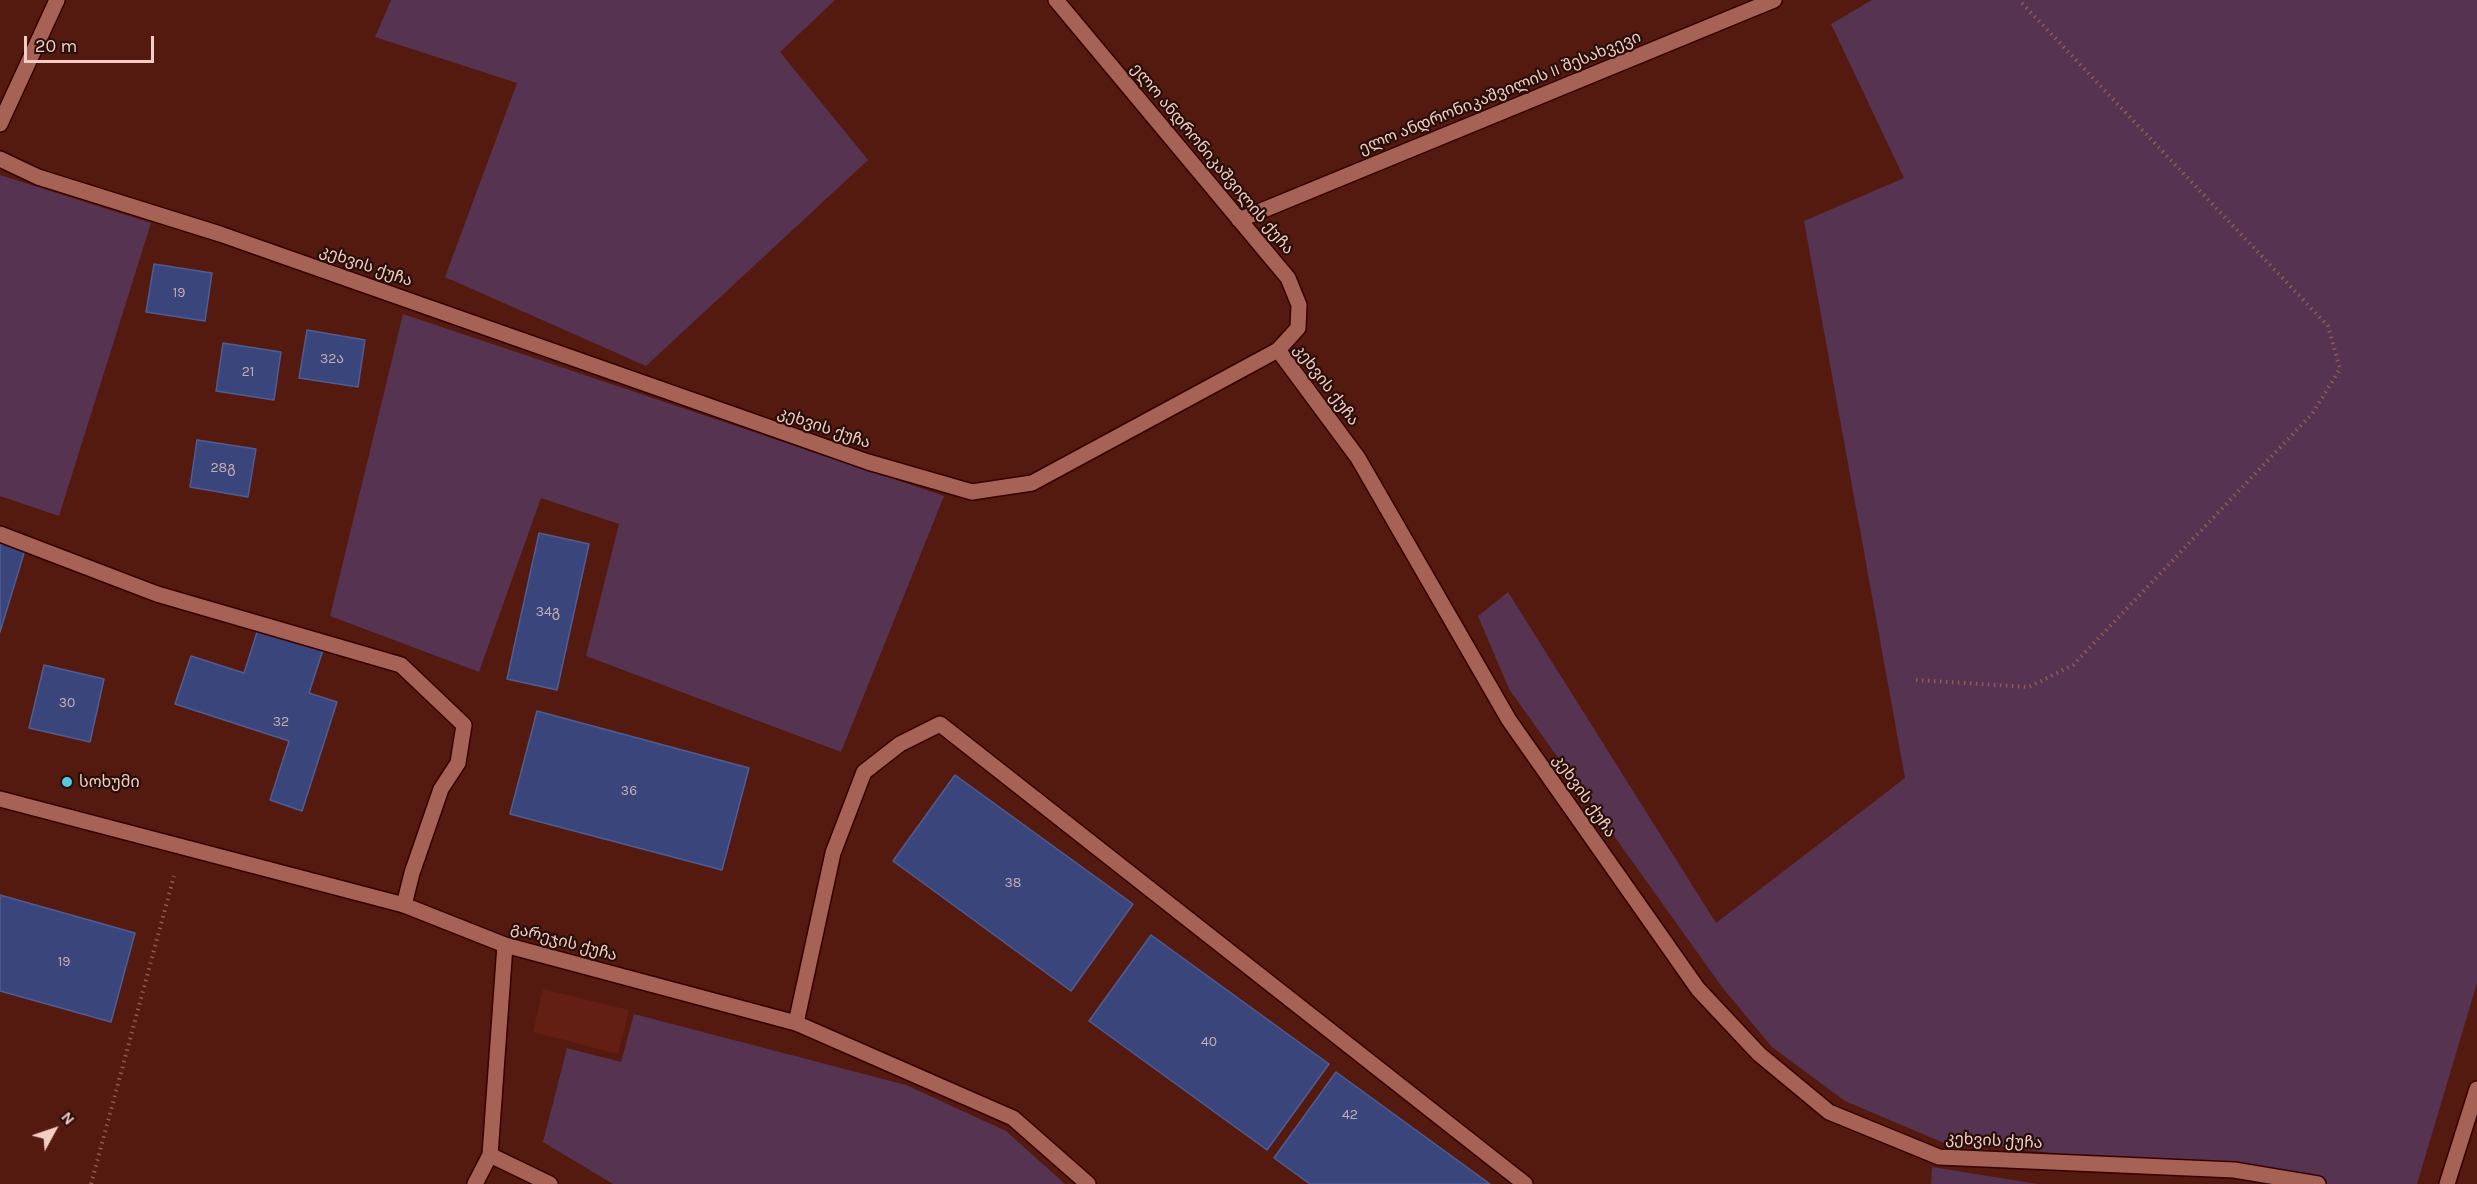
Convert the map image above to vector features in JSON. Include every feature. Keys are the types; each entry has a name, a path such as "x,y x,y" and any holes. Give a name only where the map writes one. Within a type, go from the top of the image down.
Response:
{"street":[{"path":"0,124 57,0"},
{"name":"ელო ანდრონიკაშვილის ქუჩა","path":"1056,0 1288,278 1299,305 1298,328 1278,350"},
{"name":"ელო ანდრონიკაშვილის II შესახვევი","path":"1239,220 1774,0"},
{"name":"კეხვის ქუჩა","path":"0,159 38,177 220,234 857,458 972,492 1032,483 1278,350 1358,458 1509,720 1698,989 1759,1054 1829,1112 1939,1157 2234,1170 2318,1184"},
{"path":"0,534 157,594 401,665 464,725 458,762 441,789 412,873 404,905"},
{"path":"796,1023 833,853 864,772 900,744 940,724 1525,1184"},
{"name":"გარეჯის ქუჩა","path":"0,799 404,905 505,945 796,1023 1013,1118 1088,1184"},
{"path":"475,1184 490,1155 505,945"},
{"path":"2447,1184 2477,1089"},
{"path":"490,1155 550,1184"}],"path":[{"path":"1916,680 2029,687 2073,665 2313,414 2340,369 2328,326 2019,0"},
{"path":"92,1184 182,847"}],"shaded area":[{"path":"391,0 835,0 780,52 868,160 646,366 445,277 517,83 375,37"},
{"path":"1872,0 2477,0 2477,983 2417,1184 2304,1184 1994,1146 1944,1143 1845,1101 1772,1047 1722,987 1509,689 1478,616 1508,592 1716,923 1905,778 1804,221 1904,178 1831,24"},
{"path":"0,175 151,223 59,516 0,496"},
{"path":"403,314 944,496 841,752 586,656 619,524 541,498 479,672 330,616"},
{"path":"543,989 629,1010 618,1054 533,1032"},
{"path":"634,1014 906,1085 1006,1131 1065,1184 613,1184 543,1142 567,1048 621,1062"},
{"path":"1932,1167 2038,1184 1931,1184"}],"building":[{"path":"154,264 212,273 205,321 146,312"},
{"path":"307,330 365,340 358,387 299,378"},
{"path":"223,343 281,352 274,400 216,391"},
{"path":"197,440 256,449 248,497 190,487"},
{"path":"539,533 589,544 557,690 507,679"},
{"path":"0,542 25,550 0,632"},
{"path":"258,629 323,650 309,693 337,702 302,811 270,800 289,741 175,704 191,656 244,673"},
{"path":"44,665 104,679 90,742 29,728"},
{"path":"537,711 749,768 722,870 510,814"},
{"path":"955,775 1133,904 1071,991 893,861"},
{"path":"0,895 135,933 111,1022 0,991"},
{"path":"1151,935 1329,1064 1267,1150 1089,1021"},
{"path":"1336,1072 1490,1184 1310,1184 1274,1158"}],"place":[{"name":"სოხუმი","path":"67,782"}]}
